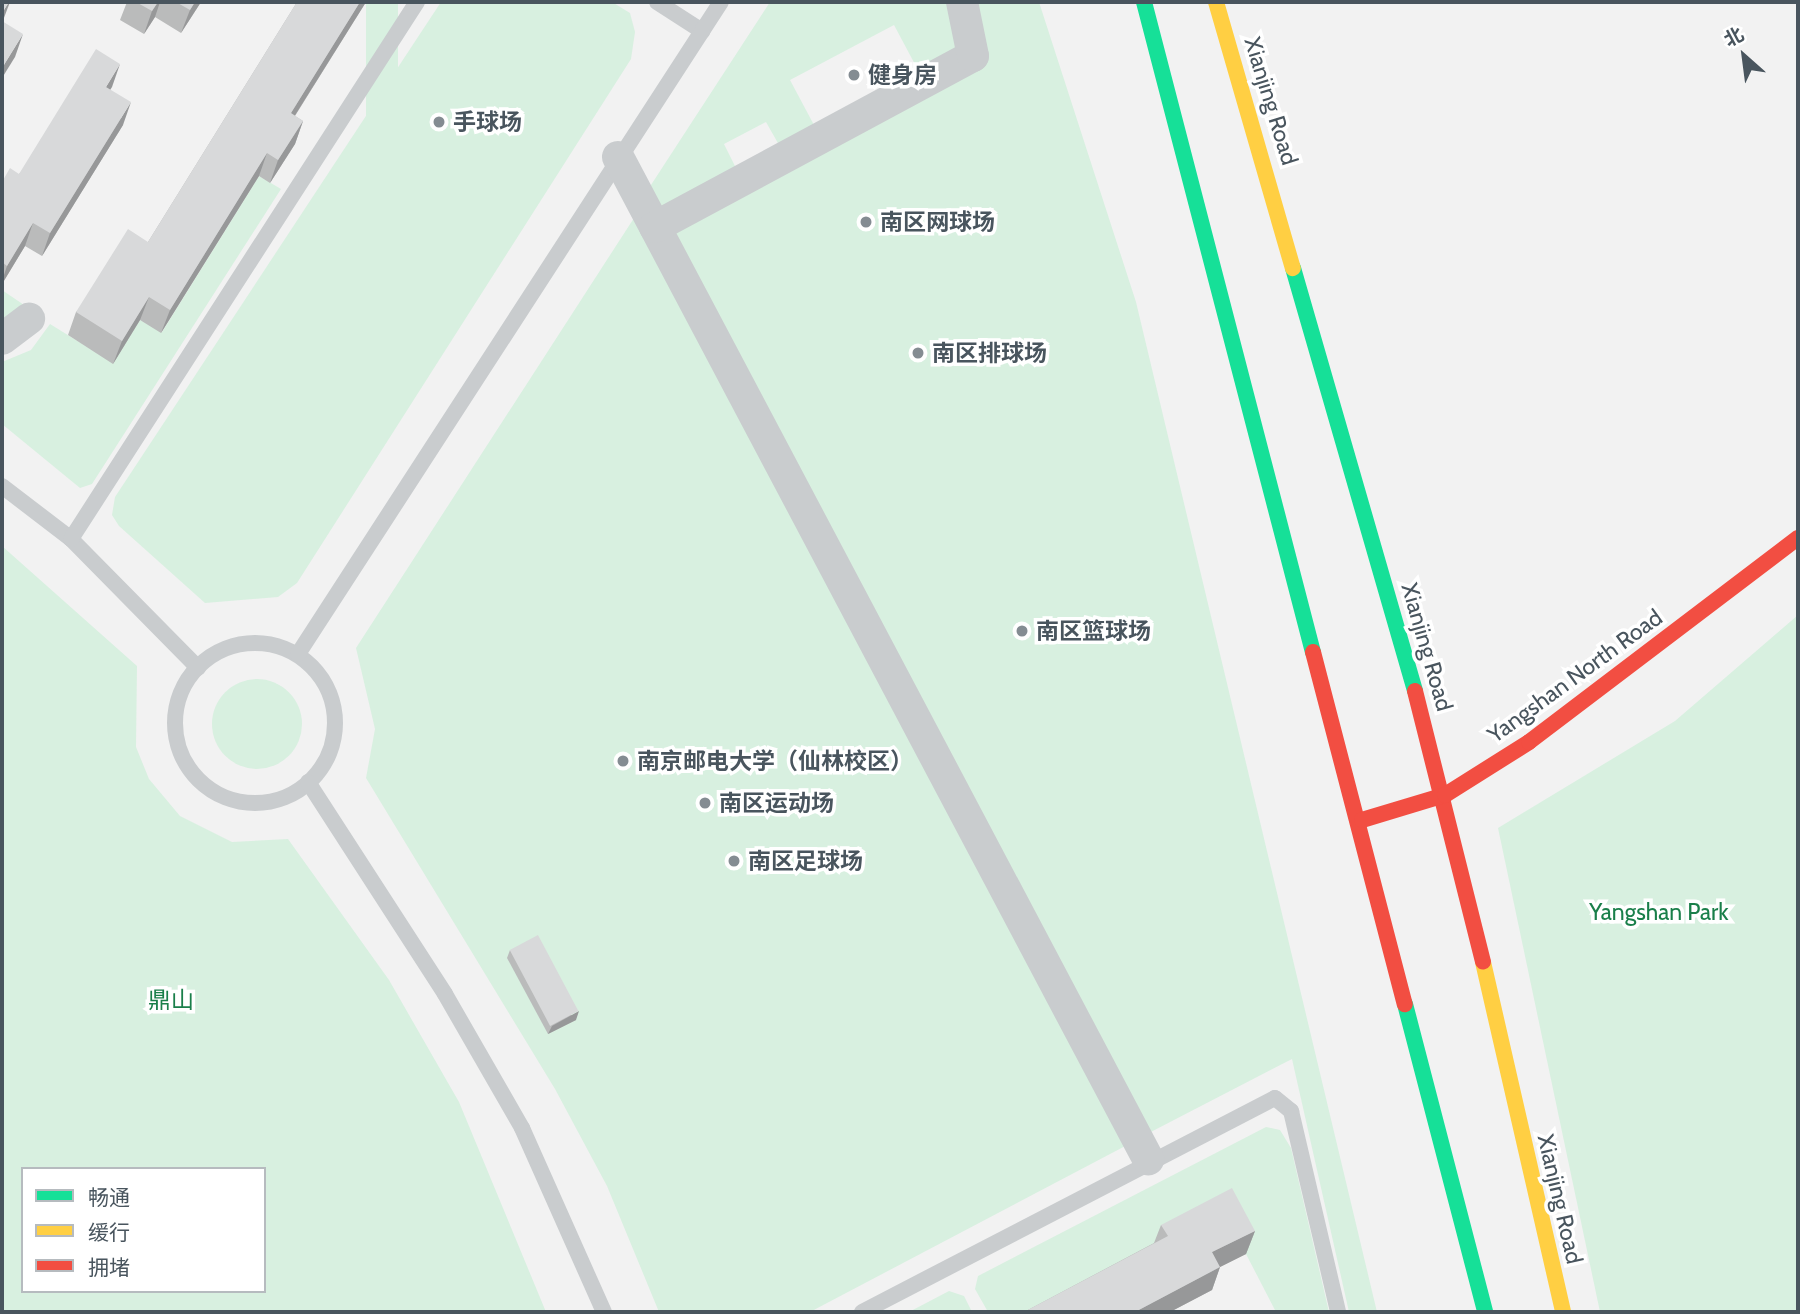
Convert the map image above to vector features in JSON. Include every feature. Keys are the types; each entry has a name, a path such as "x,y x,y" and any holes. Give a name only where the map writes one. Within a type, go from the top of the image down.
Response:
{"main road":[{"path":"1144,2 1362,820 1485,1312"},
{"name":"Xianjing Road","path":"1216,2 1445,795 1563,1312"},
{"name":"Yangshan North Road","path":"1362,820 1445,795 1529,742 1798,538"}],"street":[{"path":"655,227 973,56 962,2"},
{"path":"618,157 1148,1159"},
{"path":"2,339 29,319"}],"lane":[{"path":"71,539 417,2"},
{"path":"657,2 702,31"},
{"path":"298,654 721,2"},
{"path":"2,486 71,539 198,668"},
{"path":"258,642 298,654 327,685 337,726 324,766 293,795 252,805 212,792 183,762 173,720 186,680 217,651 258,642"},
{"path":"308,782 445,993 522,1128 604,1312"},
{"path":"862,1312 1148,1159 1275,1098 1291,1111 1338,1312"}],"green space":[{"path":"366,2 398,2 398,160 366,160"},
{"path":"441,2 612,2 630,13 635,32 631,59 297,583 278,597 205,603 119,526 112,515 115,497"},
{"path":"770,2 952,2 964,43 918,70 894,25 790,80 814,125 779,145 766,122 724,144 736,168 661,210 649,188"},
{"path":"971,2 1039,2 1136,302 1377,1312 1349,1312 1292,1059 1145,1135 670,231 983,64"},
{"path":"259,176 281,189 92,484 80,488 2,424 2,362 31,350 50,324 113,363 140,320 162,332"},
{"name":"南区运动场","path":"634,218 1131,1143 810,1312 659,1312 607,1186 555,1089 366,778 375,729 356,648"},
{"path":"2,290 27,307 2,324"},
{"name":"鼎山","path":"2,546 137,666 136,747 149,779 180,816 232,842 288,839 389,980 459,1102 546,1312 2,1312"},
{"name":"Yangshan Park","path":"1798,615 1798,1312 1600,1312 1498,828 1675,721"},
{"path":"257,679 274,682 289,692 299,707 302,724 299,741 289,756 274,766 257,769 240,766 225,756 215,741 212,724 215,707 225,692 240,682"},
{"path":"1266,1127 1280,1130 1291,1148 1329,1312 1276,1312 1246,1254 1059,1312 988,1312 975,1289 978,1276"},
{"path":"949,1291 964,1296 972,1312 909,1312"}],"building":[{"path":"2,2 9,2 2,13"},
{"path":"136,2 158,2 152,11"},
{"path":"176,2 195,2 190,10"},
{"path":"297,2 360,2 291,113 303,121 278,160 267,153 170,310 149,297 122,341 76,312 128,229 148,242"},
{"path":"2,21 23,34 2,68"},
{"path":"96,49 120,64 106,87 131,102 50,233 33,223 7,266 2,262 2,182 10,168 19,174"},
{"path":"538,935 578,1011 550,1026 510,950"},
{"path":"1232,1188 1255,1231 1212,1252 1220,1267 1135,1312 1024,1312 1168,1236 1161,1225"}],"traffic: fast":[{"path":"1144,2 1313,652"},
{"path":"1293,268 1415,691"},
{"path":"1405,1004 1485,1312"}],"traffic: slow":[{"path":"1216,2 1293,268"},
{"path":"1483,962 1563,1312"}],"traffic: jam":[{"path":"1362,820 1445,795 1529,742 1798,538"},
{"path":"1313,652 1405,1004"},
{"path":"1415,691 1483,962"}],"place":[{"name":"健身房","path":"854,75"},
{"name":"手球场","path":"439,122"},
{"name":"南区网球场","path":"866,222"},
{"name":"南区排球场","path":"918,353"},
{"name":"南区篮球场","path":"1022,631"},
{"name":"南京邮电大学（仙林校区）","path":"623,761"},
{"name":"南区运动场","path":"705,803"},
{"name":"南区足球场","path":"734,861"}]}
